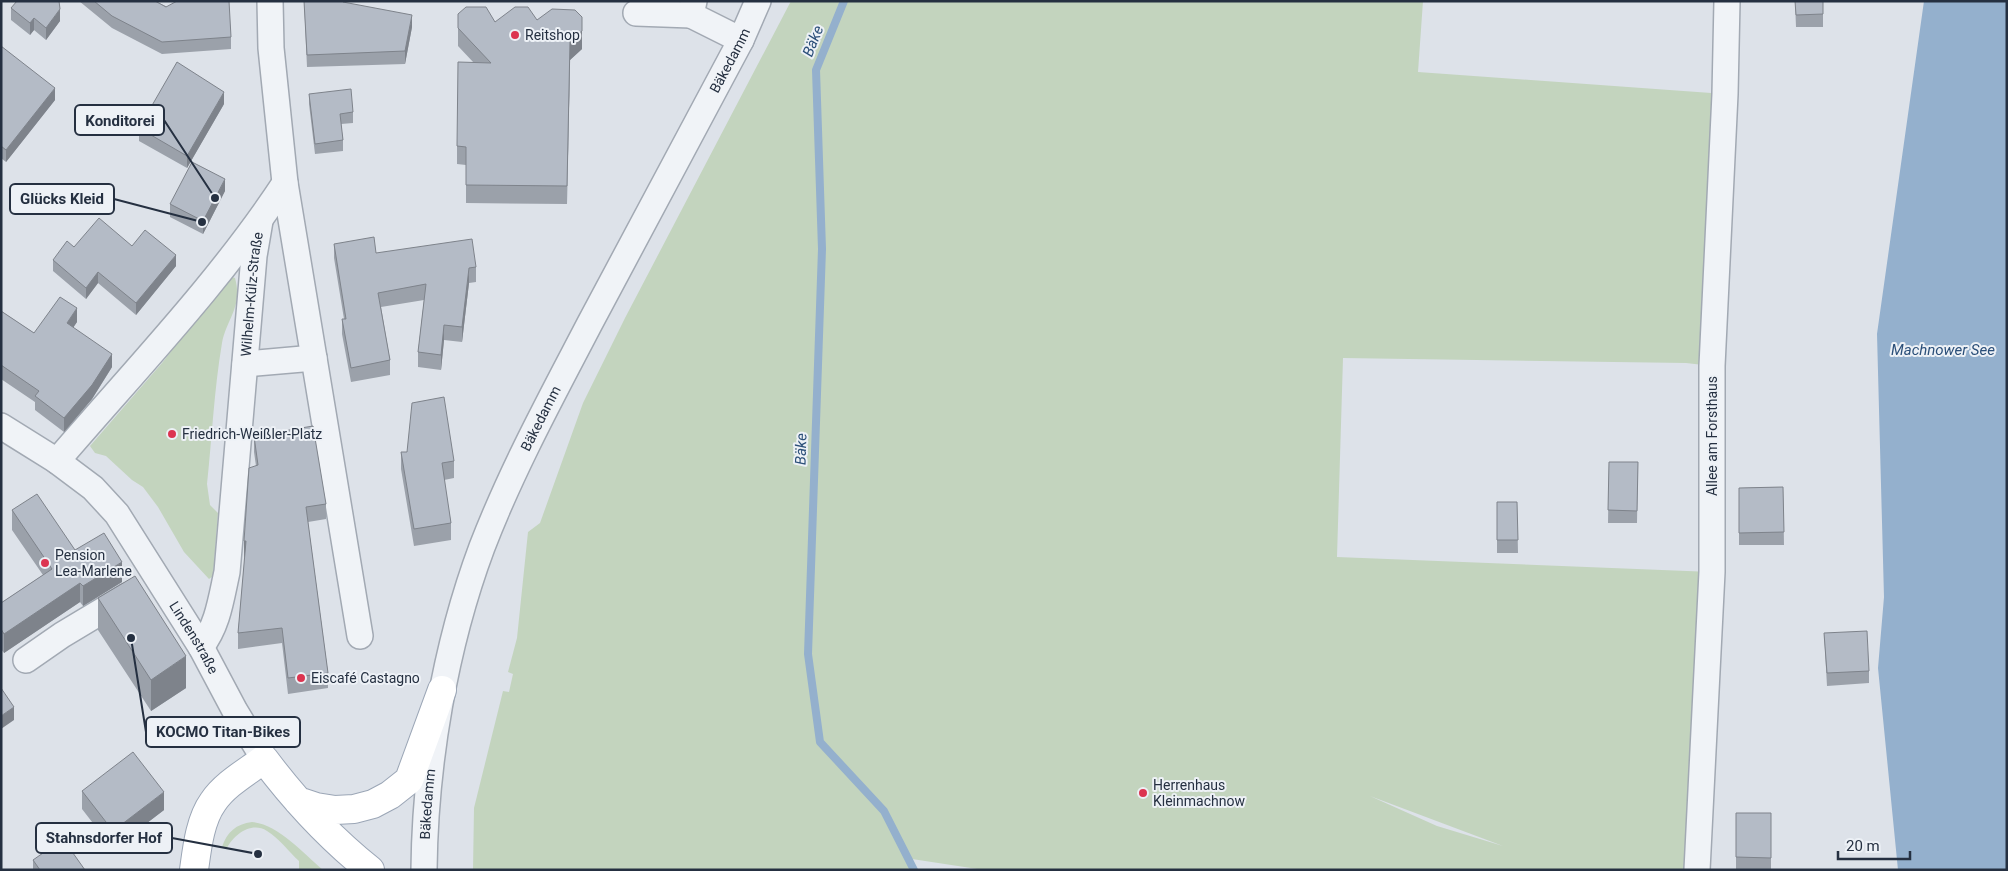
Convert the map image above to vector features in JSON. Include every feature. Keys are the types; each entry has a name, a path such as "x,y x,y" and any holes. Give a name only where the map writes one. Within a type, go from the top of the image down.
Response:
{"main road":[{"path":"298,801 316,807 335,810 363,806 390,796 409,780 442,690"},
{"path":"194,870 208,812 213,801 226,788 264,759"},
{"name":"Lindenstraße","path":"264,759 298,801 333,837 370,870"}],"street":[{"path":"270,1 272,48 285,183 360,636"},
{"name":"Bäkedamm","path":"424,870 426,812 442,690 453,643 482,548 499,506 550,398 741,40 758,1"},
{"name":"Allee am Forsthaus","path":"1697,870 1712,572 1712,366 1725,94 1727,1"},
{"path":"636,13 692,8 741,40"},
{"path":"260,221 285,183"},
{"name":"Wilhelm-Külz-Straße","path":"202,647 216,621 227,572 254,256 260,221"},
{"name":"Wilhelm-Külz-Straße","path":"58,461 219,274 260,221"},
{"path":"245,364 314,358"},
{"name":"Lindenstraße","path":"1,426 58,461 93,488 117,514 202,647 239,718 264,759"},
{"path":"26,660 62,635 158,578"}],"green space":[{"path":"791,1 1423,1 1418,72 1725,94 1712,366 1686,363 1343,358 1337,557 1712,572 1697,870 984,870 912,859 912,870 473,870 474,808 503,691 509,692 513,674 508,672 517,638 528,532 540,523 583,403 625,318","holes":["1370,796 1503,846 1437,826"]},
{"path":"229,276 235,278 237,297 236,305 222,343 215,396 207,484 210,505 218,513 213,576 209,579 184,552 158,507 143,487 132,480 106,456 95,453 90,446 162,363"},
{"path":"252,822 262,824 281,834 323,870 299,870 299,861 276,837 261,828 244,831 234,838 227,848 222,847 229,833 241,825"}],"water":[{"name":"Machnower See","path":"1924,1 2007,1 2007,870 1898,870 1878,668 1884,597 1877,334"}],"building":[{"path":"17,1 59,1 60,9 46,28 34,18 30,23 11,8"},
{"path":"94,1 155,1 166,7 177,1 229,1 231,37 162,42 112,16"},
{"path":"304,1 343,1 412,15 405,51 307,55"},
{"path":"1795,1 1823,1 1823,14 1796,15"},
{"path":"466,7 486,7 495,22 515,7 528,7 537,20 552,9 575,10 582,17 582,31 570,41 567,186 466,185 466,147 457,146 458,62 491,63 458,28 458,14"},
{"path":"1,46 55,88 6,150 1,146"},
{"path":"177,62 224,92 187,156 139,128"},
{"path":"351,89 353,112 340,114 343,140 315,144 309,94"},
{"path":"192,162 225,179 203,221 170,204"},
{"path":"99,218 132,246 145,230 176,255 136,303 98,272 86,288 53,260 67,241 74,247"},
{"path":"374,237 376,253 472,239 476,267 469,268 462,327 444,325 441,355 418,352 426,284 378,293 390,360 351,368 342,319 346,319 334,244"},
{"path":"60,297 77,308 67,323 112,354 92,385 64,418 35,396 39,391 1,365 1,311 34,333"},
{"path":"444,397 454,461 442,463 451,523 414,529 401,452 407,452 412,403"},
{"path":"313,426 326,504 306,507 328,673 288,678 282,628 238,633 246,541 244,541 249,468 258,465 254,436"},
{"path":"1609,462 1638,462 1637,511 1608,510"},
{"path":"1783,487 1784,532 1739,533 1739,488"},
{"path":"37,494 75,550 104,533 122,562 83,586 80,583 4,634 1,629 1,603 52,569 12,510"},
{"path":"1497,502 1517,502 1518,540 1497,540"},
{"path":"135,576 186,656 151,680 98,598"},
{"path":"1867,631 1869,671 1827,673 1824,633"},
{"path":"1,688 14,707 1,716"},
{"path":"133,752 164,792 113,831 82,791"},
{"path":"1736,813 1771,813 1771,858 1736,857"},
{"path":"63,839 85,870 40,870 33,860"}],"waterway":[{"name":"Bäke","path":"844,1 816,70 822,249 808,654 820,742 884,811 914,870"}],"place":[{"name":"Reitshop","path":"515,35"},
{"name":"Konditorei","path":"215,198"},
{"name":"Glücks Kleid","path":"202,222"},
{"name":"Friedrich-Weißler-Platz","path":"172,434"},
{"name":"Pension Lea-Marlene","path":"45,563"},
{"name":"KOCMO Titan-Bikes","path":"131,638"},
{"name":"Eiscafé Castagno","path":"301,678"},
{"name":"Herrenhaus Kleinmachnow","path":"1143,793"},
{"name":"Stahnsdorfer Hof","path":"258,854"}]}
